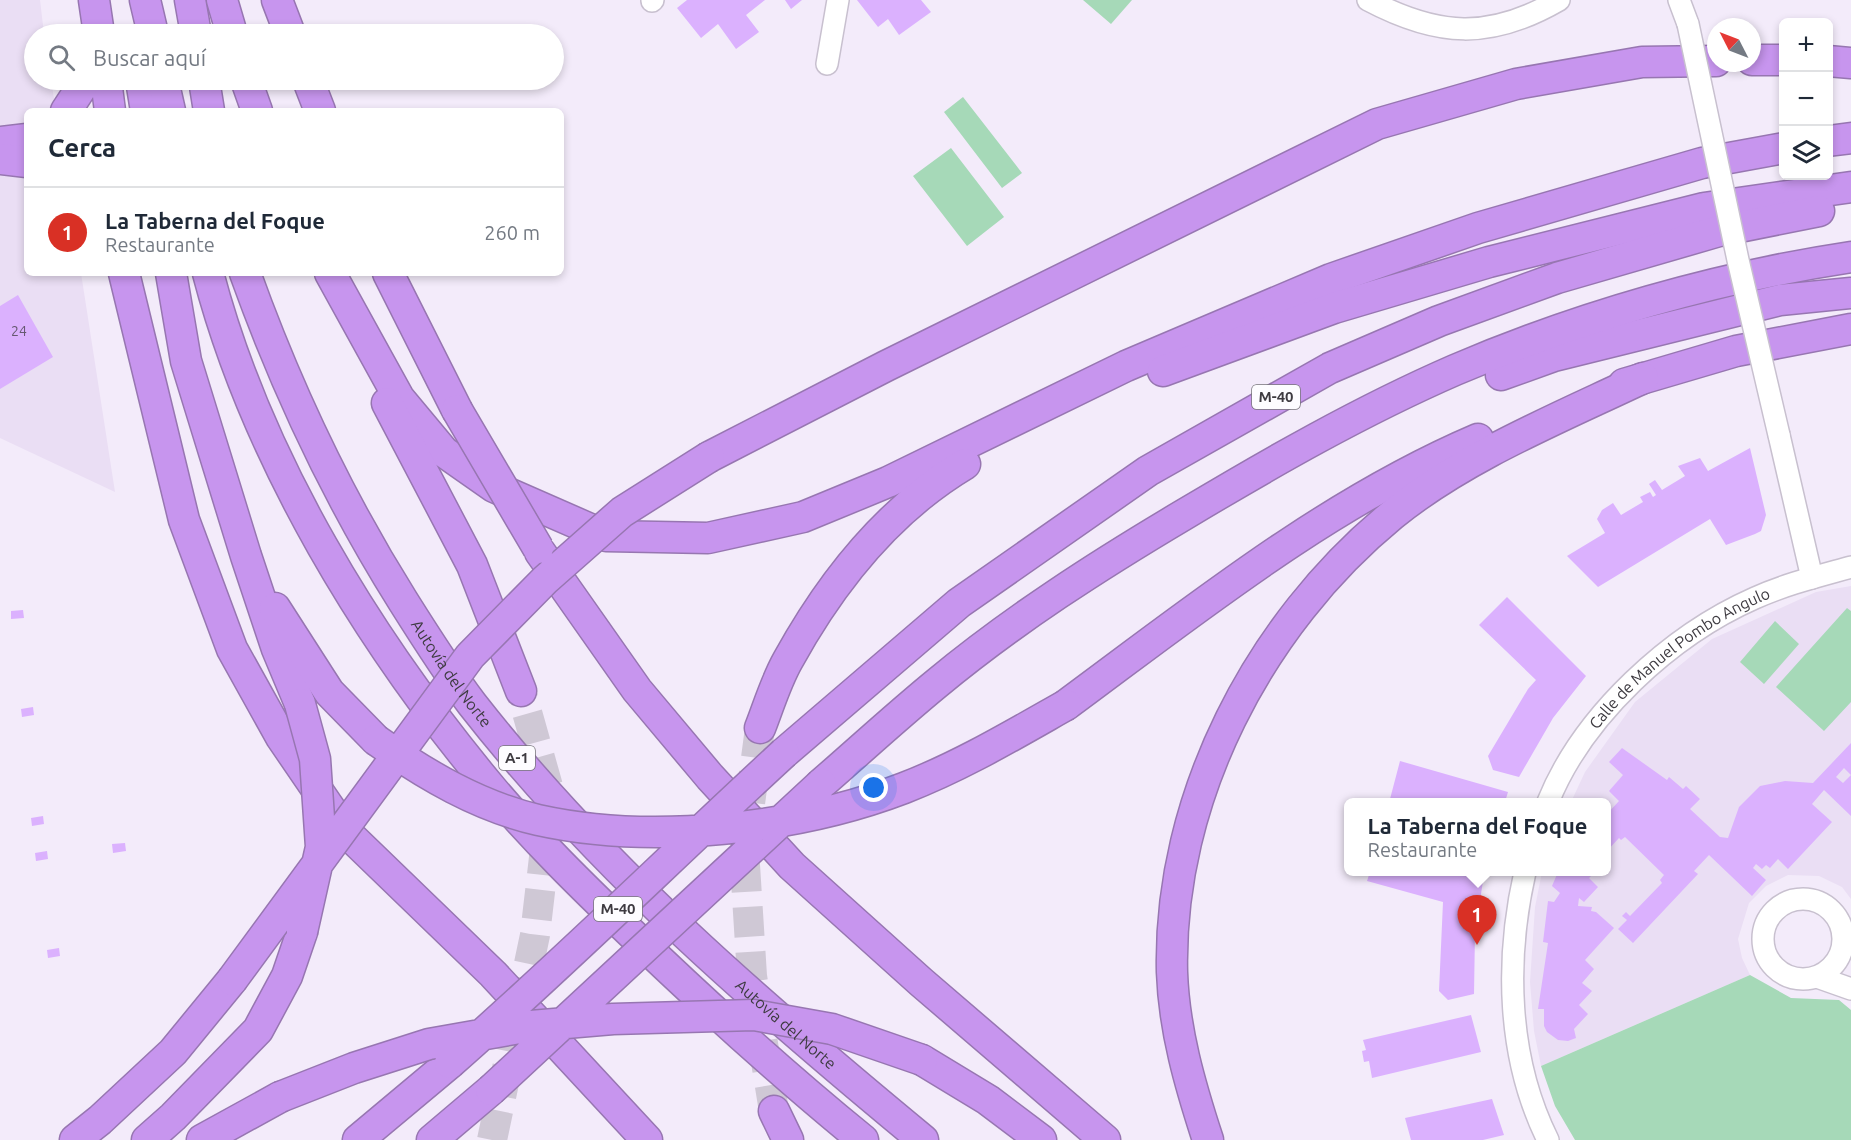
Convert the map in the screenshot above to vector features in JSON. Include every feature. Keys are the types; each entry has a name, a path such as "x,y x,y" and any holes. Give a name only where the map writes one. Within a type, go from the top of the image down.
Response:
{"highway":[{"path":"85,0 86,24"},
{"path":"94,0 98,24"},
{"path":"135,0 136,24"},
{"path":"145,0 151,24"},
{"path":"190,0 194,24"},
{"path":"222,0 229,24"},
{"path":"277,0 287,24"},
{"path":"284,0 289,24"},
{"path":"1761,60 1779,60"},
{"path":"75,1140 100,1120 173,1052 232,980 470,656 545,580 622,512 710,457 886,366 1377,124 1516,84 1642,62 1707,61"},
{"path":"1833,61 1851,63"},
{"path":"68,108 80,90"},
{"path":"107,90 110,108"},
{"path":"143,90 146,108"},
{"path":"165,90 169,108"},
{"path":"206,90 209,108"},
{"path":"249,90 255,108"},
{"path":"312,90 319,108"},
{"path":"1833,140 1851,138"},
{"path":"0,142 24,139"},
{"path":"332,276 399,398 444,452 494,487 606,536 708,538 803,517 888,482 1126,366 1331,279 1478,228 1702,162 1779,149"},
{"path":"0,159 24,162"},
{"path":"760,728 787,662 828,594 874,536 932,484 1015,435 1129,384 1334,308 1488,262 1704,208 1851,187"},
{"name":"M-40","path":"358,1140 542,982 682,847 784,753 959,603 1148,471 1330,368 1438,321 1557,278 1719,231 1851,204"},
{"name":"M-40","path":"432,1140 491,1090 821,784 938,682 1033,612 1146,537 1259,470 1371,410 1456,370 1570,327 1729,279 1851,256"},
{"path":"125,276 184,520 232,649 281,737 346,832 492,974 647,1140"},
{"path":"134,276 148,365"},
{"path":"147,1140 173,1117 258,1030 287,976 302,932 321,847 315,759 300,705 277,649 246,556 186,361 172,276"},
{"name":"A-1","path":"209,276 239,371 282,468 334,565 395,660 443,725 492,789 568,873 779,1072 863,1140"},
{"name":"Autovía del Norte","path":"246,276 273,351 315,446 367,544 471,702 524,768 600,850 717,964 809,1046 923,1140"},
{"path":"322,276 335,305 472,565 521,691"},
{"path":"390,276 457,410 538,548 637,690 710,777 792,866 930,990 1105,1140"},
{"path":"1259,470 1289,466 1438,396 1554,356 1780,300 1851,292"},
{"path":"246,556 283,622 328,692 376,740 428,776 480,800 538,820 610,830 663,832 748,826 825,811 903,788 981,754 1066,705 1280,550 1368,496 1459,447 1549,408 1642,378 1736,351 1851,329"},
{"path":"1208,1140 1182,1057 1172,972 1177,886 1196,801 1231,720 1267,654 1317,585 1392,515 1483,454 1642,378"},
{"path":"202,1140 280,1097 354,1068 429,1044 531,1026 613,1019 754,1016 832,1029 922,1060 988,1100 1041,1140"},
{"path":"774,1111 788,1140"}],"street":[{"path":"826,64 838,0"},
{"path":"1368,0 1425,25 1479,30 1531,16 1559,0"},
{"path":"1679,0 1688,24 1738,260 1812,578"},
{"name":"Calle de Manuel Pombo Angulo","path":"1550,798 1571,760 1599,719 1629,685 1668,650 1713,620 1756,597 1851,567"},
{"path":"1524,876 1517,905 1511,982 1520,1056 1534,1112 1548,1140"},
{"path":"1817,977 1833,967 1840,955 1844,942 1841,925 1832,910 1818,901 1802,898 1785,902 1772,913 1764,928 1762,944 1768,960 1779,972 1795,979 1817,977 1851,989"},
{"path":"1840,955 1851,976"}],"shaded area":[{"path":"0,0 40,0 43,24 24,24 24,90 53,90 56,108 24,108 24,276 81,276 115,492 0,438"},
{"path":"1851,586 1851,899 1842,887 1819,876 1788,875 1766,886 1749,903 1738,939 1742,958 1750,975 1541,1066 1534,1031 1530,982 1535,907 1541,876 1611,876 1611,798 1573,798 1585,772 1635,702 1712,639 1816,592"}],"green space":[{"path":"1083,0 1132,0 1111,24"},
{"path":"963,97 1022,173 1002,188 944,112"},
{"path":"951,148 1004,217 967,246 913,176"},
{"path":"1847,608 1851,611 1851,702 1824,731 1776,687"},
{"path":"1775,621 1799,644 1764,684 1740,662"},
{"path":"1750,975 1791,998 1839,1000 1851,1010 1851,1140 1575,1140 1555,1106 1541,1066"}],"building":[{"path":"687,0 765,0 746,15 759,32 736,49 718,24 701,38 677,8"},
{"path":"785,0 802,0 791,9"},
{"path":"857,0 921,0 931,12 899,35 888,19 878,27"},
{"path":"18,295 53,357 0,389 0,306"},
{"path":"1750,448 1766,515 1761,531 1726,545 1710,519 1598,587 1567,556 1605,533 1597,519 1602,510 1613,503 1621,515 1643,502 1640,497 1650,492 1653,497 1656,495 1649,484 1655,480 1662,490 1685,476 1678,466 1700,458 1708,471"},
{"path":"1507,597 1586,676 1553,718 1519,777 1493,770 1488,756 1528,689 1536,680 1479,625"},
{"path":"23,610 24,618 11,619 11,611"},
{"path":"33,707 34,715 22,717 21,709"},
{"path":"1851,743 1851,775 1851,816 1824,790 1812,804 1832,822 1788,869 1778,859 1770,868 1766,865 1762,869 1756,864 1753,868 1766,880 1752,896 1709,855 1694,871 1698,874 1633,943 1618,929 1627,920 1622,916 1626,912 1630,916 1662,883 1660,880 1664,875 1625,837 1621,840 1619,838 1611,847 1611,810 1619,801 1609,791 1623,775 1609,762 1622,748 1667,780 1669,777 1683,789 1686,786 1700,799 1690,809 1720,837 1728,838 1739,807 1760,786 1785,781 1813,783","holes":["1844,768 1851,775 1843,783 1836,777"]},
{"path":"1400,761 1508,792 1506,798 1390,798"},
{"path":"43,816 44,824 32,826 31,818"},
{"path":"125,843 126,851 113,853 112,844"},
{"path":"47,851 48,859 36,861 35,853"},
{"path":"1369,876 1484,876 1475,932 1474,994 1448,1000 1439,991 1443,902 1367,881"},
{"path":"1556,876 1591,876 1589,878 1598,887 1584,902 1579,898 1578,906 1592,907 1591,911 1596,912 1614,928 1585,960 1594,969 1582,983 1592,991 1579,1005 1588,1014 1574,1029 1576,1038 1568,1041 1558,1040 1547,1032 1544,1026 1544,1009 1538,1009 1548,943 1543,942 1548,901 1554,902 1560,893 1552,886"},
{"path":"59,948 60,956 48,958 47,950"},
{"path":"1471,1015 1481,1052 1372,1078 1369,1061 1364,1062 1362,1051 1366,1050 1363,1040"},
{"path":"1492,1099 1504,1135 1483,1140 1411,1140 1405,1118"}],"tunnel":[{"path":"492,1140 535,935 551,797 521,691"},
{"path":"760,728 744,849 752,976 774,1111"}],"place":[{"name":"La Taberna del Foque","path":"1477,945"}]}
